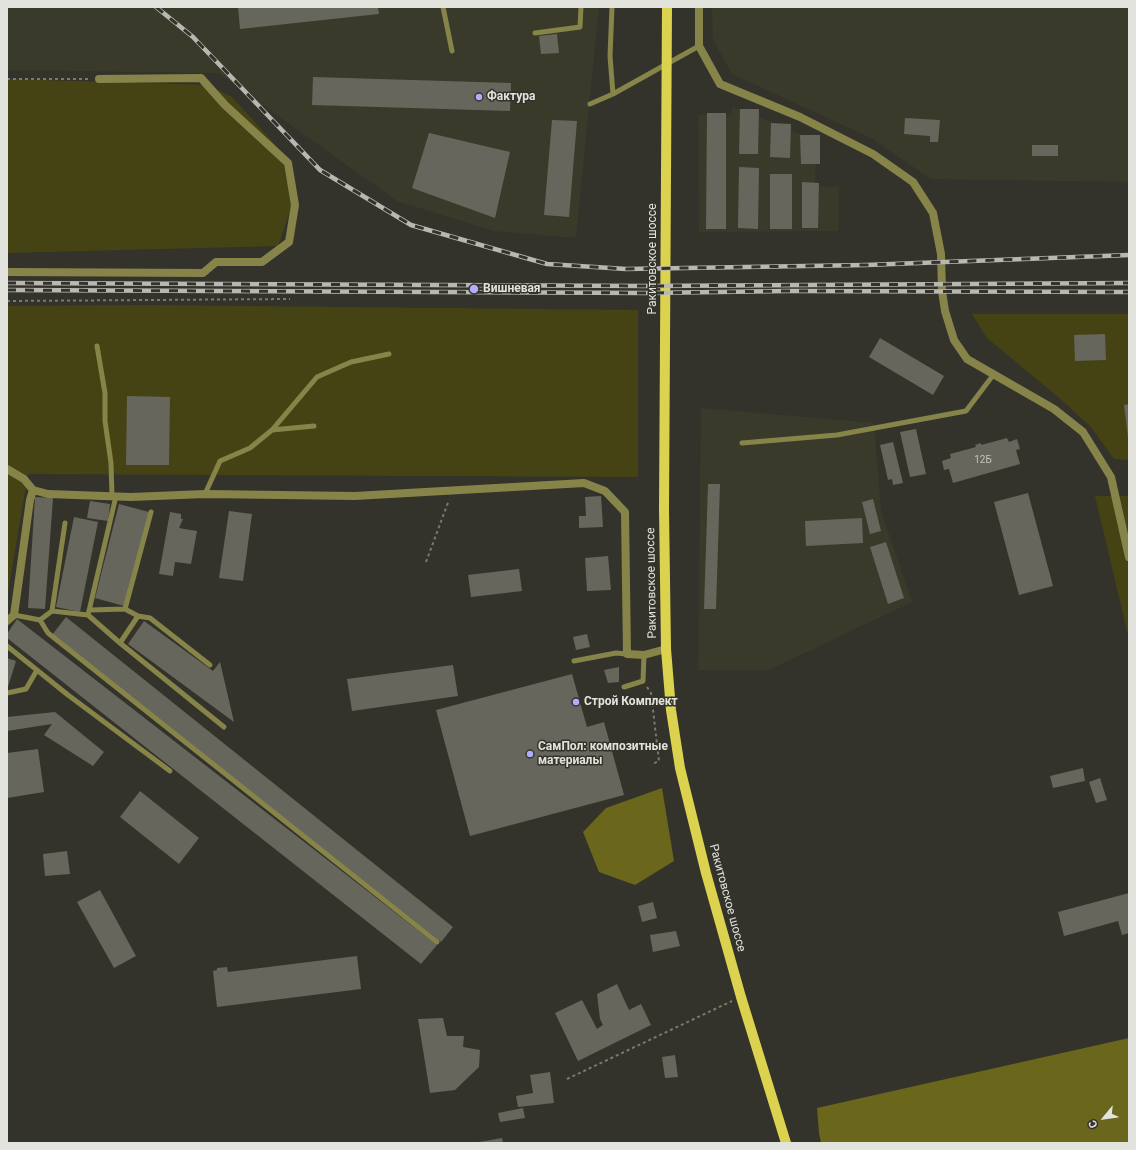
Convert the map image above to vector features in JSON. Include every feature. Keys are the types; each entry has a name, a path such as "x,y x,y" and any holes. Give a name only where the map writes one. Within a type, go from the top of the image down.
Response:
{"main road":[{"name":"Ракитовское шоссе","path":"667,7 664,510 666,649 670,710 680,768 706,873 741,997 786,1143"}],"street":[{"path":"699,7 699,46 720,84 800,117 873,154 913,182 932,213 941,254 943,298 954,340 967,359 1054,409 1083,432 1111,477 1129,557"},
{"path":"7,272 203,273 216,262 262,262 290,242 295,205 288,163 225,105 202,78 99,79"},
{"path":"7,469 24,479 34,490 48,494 114,496 205,494 355,496 584,483 606,491 625,512 626,654 644,655 666,649"},
{"path":"7,621 14,615 30,500 34,490"}],"lane":[{"path":"443,7 452,51"},
{"path":"535,33 580,27 580,7"},
{"path":"612,7 610,56 613,94"},
{"path":"590,104 613,94 699,46"},
{"path":"89,612 114,496 105,421 105,393 97,346"},
{"path":"205,494 220,461 250,448 272,430 317,377 351,362 390,354"},
{"path":"742,443 837,435 966,411 994,374"},
{"path":"272,430 314,426"},
{"path":"125,609 151,512"},
{"path":"52,611 66,523"},
{"path":"40,620 52,611 89,612 125,609 138,616 150,618 210,665"},
{"path":"89,612 120,643 224,727"},
{"path":"14,615 40,620 48,633 437,942"},
{"path":"120,643 138,616"},
{"path":"7,646 170,771"},
{"path":"574,661 616,653 626,654"},
{"path":"624,687 643,681 644,655"},
{"path":"7,693 26,689 37,670"}],"path":[{"path":"7,79 99,79"},
{"path":"7,301 290,299"},
{"path":"426,562 453,490"},
{"path":"643,681 651,693 659,761 652,764"},
{"path":"567,1079 741,997"}],"shaded area":[{"path":"7,7 599,7 576,238 494,231 397,201 218,73 7,70"},
{"path":"712,7 1129,7 1129,182 931,179 871,138 732,74 713,40"},
{"path":"7,79 207,85 232,97 281,151 292,204 278,246 7,253"},
{"path":"732,106 816,141 815,186 839,187 838,231 699,232 698,115 731,115"},
{"path":"145,305 638,310 638,477 28,474 7,598 7,306"},
{"path":"972,314 1129,314 1129,460 1114,459 1091,427 1056,395 987,338"},
{"path":"701,408 874,423 881,511 912,602 769,670 698,670"},
{"path":"1095,496 1129,496 1129,639"},
{"path":"662,788 674,861 635,885 599,872 583,832 606,808"},
{"path":"1129,1038 1129,1143 821,1143 817,1108"}],"building":[{"path":"238,7 378,7 379,14 240,29"},
{"path":"557,34 559,53 541,54 539,36"},
{"path":"313,77 511,83 510,111 312,105"},
{"path":"740,109 759,109 758,154 739,154"},
{"path":"707,113 726,113 726,229 706,229"},
{"path":"905,118 940,120 938,142 930,142 930,136 904,134"},
{"path":"552,120 577,121 569,217 544,215"},
{"path":"771,123 791,124 790,158 770,157"},
{"path":"429,133 510,152 495,218 412,188"},
{"path":"800,135 820,135 820,164 801,164"},
{"path":"1032,145 1058,145 1058,156 1032,156"},
{"path":"739,167 759,168 758,229 738,228"},
{"path":"770,174 792,174 792,229 770,229"},
{"path":"802,182 819,183 818,228 802,228"},
{"path":"1105,334 1106,360 1075,361 1074,335"},
{"path":"880,338 944,376 933,395 869,357"},
{"path":"127,396 170,397 169,465 126,465"},
{"path":"1129,404 1129,436 1128,437 1124,405"},
{"path":"916,429 926,474 910,477 900,432"},
{"path":"1007,438 1009,442 1017,439 1020,449 1016,450 1020,464 953,483 949,469 944,470 942,461 951,458 950,454 976,447 975,445 981,443 981,445"},
{"path":"893,442 903,483 893,485 892,479 888,480 880,445"},
{"path":"708,484 720,484 716,609 704,609"},
{"path":"1028,493 1053,586 1019,595 994,502"},
{"path":"601,496 603,527 579,528 579,516 586,516 585,497"},
{"path":"35,497 53,498 45,609 28,608"},
{"path":"873,499 881,531 870,534 862,502"},
{"path":"90,501 110,504 108,521 87,518"},
{"path":"119,504 149,512 124,606 95,598"},
{"path":"229,511 252,514 243,581 219,578"},
{"path":"170,512 181,514 181,519 183,519 179,528 197,531 191,564 175,562 173,576 159,574"},
{"path":"74,517 98,522 80,612 56,607"},
{"path":"862,518 863,543 806,546 805,521"},
{"path":"886,542 904,598 888,604 870,547"},
{"path":"608,556 611,590 587,591 585,558"},
{"path":"519,569 522,591 471,597 468,575"},
{"path":"66,617 453,927 441,942 52,635"},
{"path":"17,619 437,945 421,964 7,638 7,634"},
{"path":"144,621 213,671 220,662 234,722 128,644"},
{"path":"587,634 590,647 576,650 573,637"},
{"path":"7,658 16,661 7,690"},
{"path":"453,665 458,696 352,711 347,679"},
{"path":"619,667 619,682 608,683 604,670"},
{"name":"СамПол: композитные материалы","path":"572,674 587,727 604,722 624,795 470,836 436,710"},
{"path":"55,712 104,752 93,766 44,735 52,724 7,731 7,717"},
{"path":"38,749 44,792 7,798 7,753"},
{"path":"1083,768 1085,781 1053,788 1050,776"},
{"path":"1100,778 1107,800 1096,803 1089,782"},
{"path":"140,791 199,838 179,864 120,817"},
{"path":"67,851 70,874 45,876 43,854"},
{"path":"100,890 136,956 114,968 77,902"},
{"path":"1129,893 1129,933 1122,935 1118,921 1064,936 1058,912"},
{"path":"653,902 657,918 642,922 638,906"},
{"path":"676,931 680,946 653,952 650,935"},
{"path":"357,956 361,989 217,1007 213,971 217,970 217,968 227,967 228,972"},
{"path":"617,984 629,1010 641,1004 651,1025 578,1061 555,1013 582,1000 597,1029 603,1025 600,1019 597,994"},
{"path":"443,1018 447,1036 464,1036 463,1047 480,1050 479,1067 455,1090 430,1093 418,1019"},
{"path":"675,1055 678,1077 665,1078 662,1057"},
{"path":"550,1072 554,1103 518,1107 516,1096 533,1093 530,1075"},
{"path":"523,1108 525,1118 500,1122 498,1113"},
{"path":"502,1138 503,1143 479,1143 479,1142"}],"railway":[{"path":"156,7 193,37 320,170 411,225 547,264 626,269 866,265 1129,255"},
{"path":"7,283 648,286 1129,283"},
{"path":"7,290 648,293 787,291 1129,292"}],"place":[{"name":"Фактура","path":"479,97"},
{"name":"Вишневая","path":"474,289"},
{"name":"Строй Комплект","path":"576,702"},
{"name":"СамПол: композитные материалы","path":"530,754"}]}
